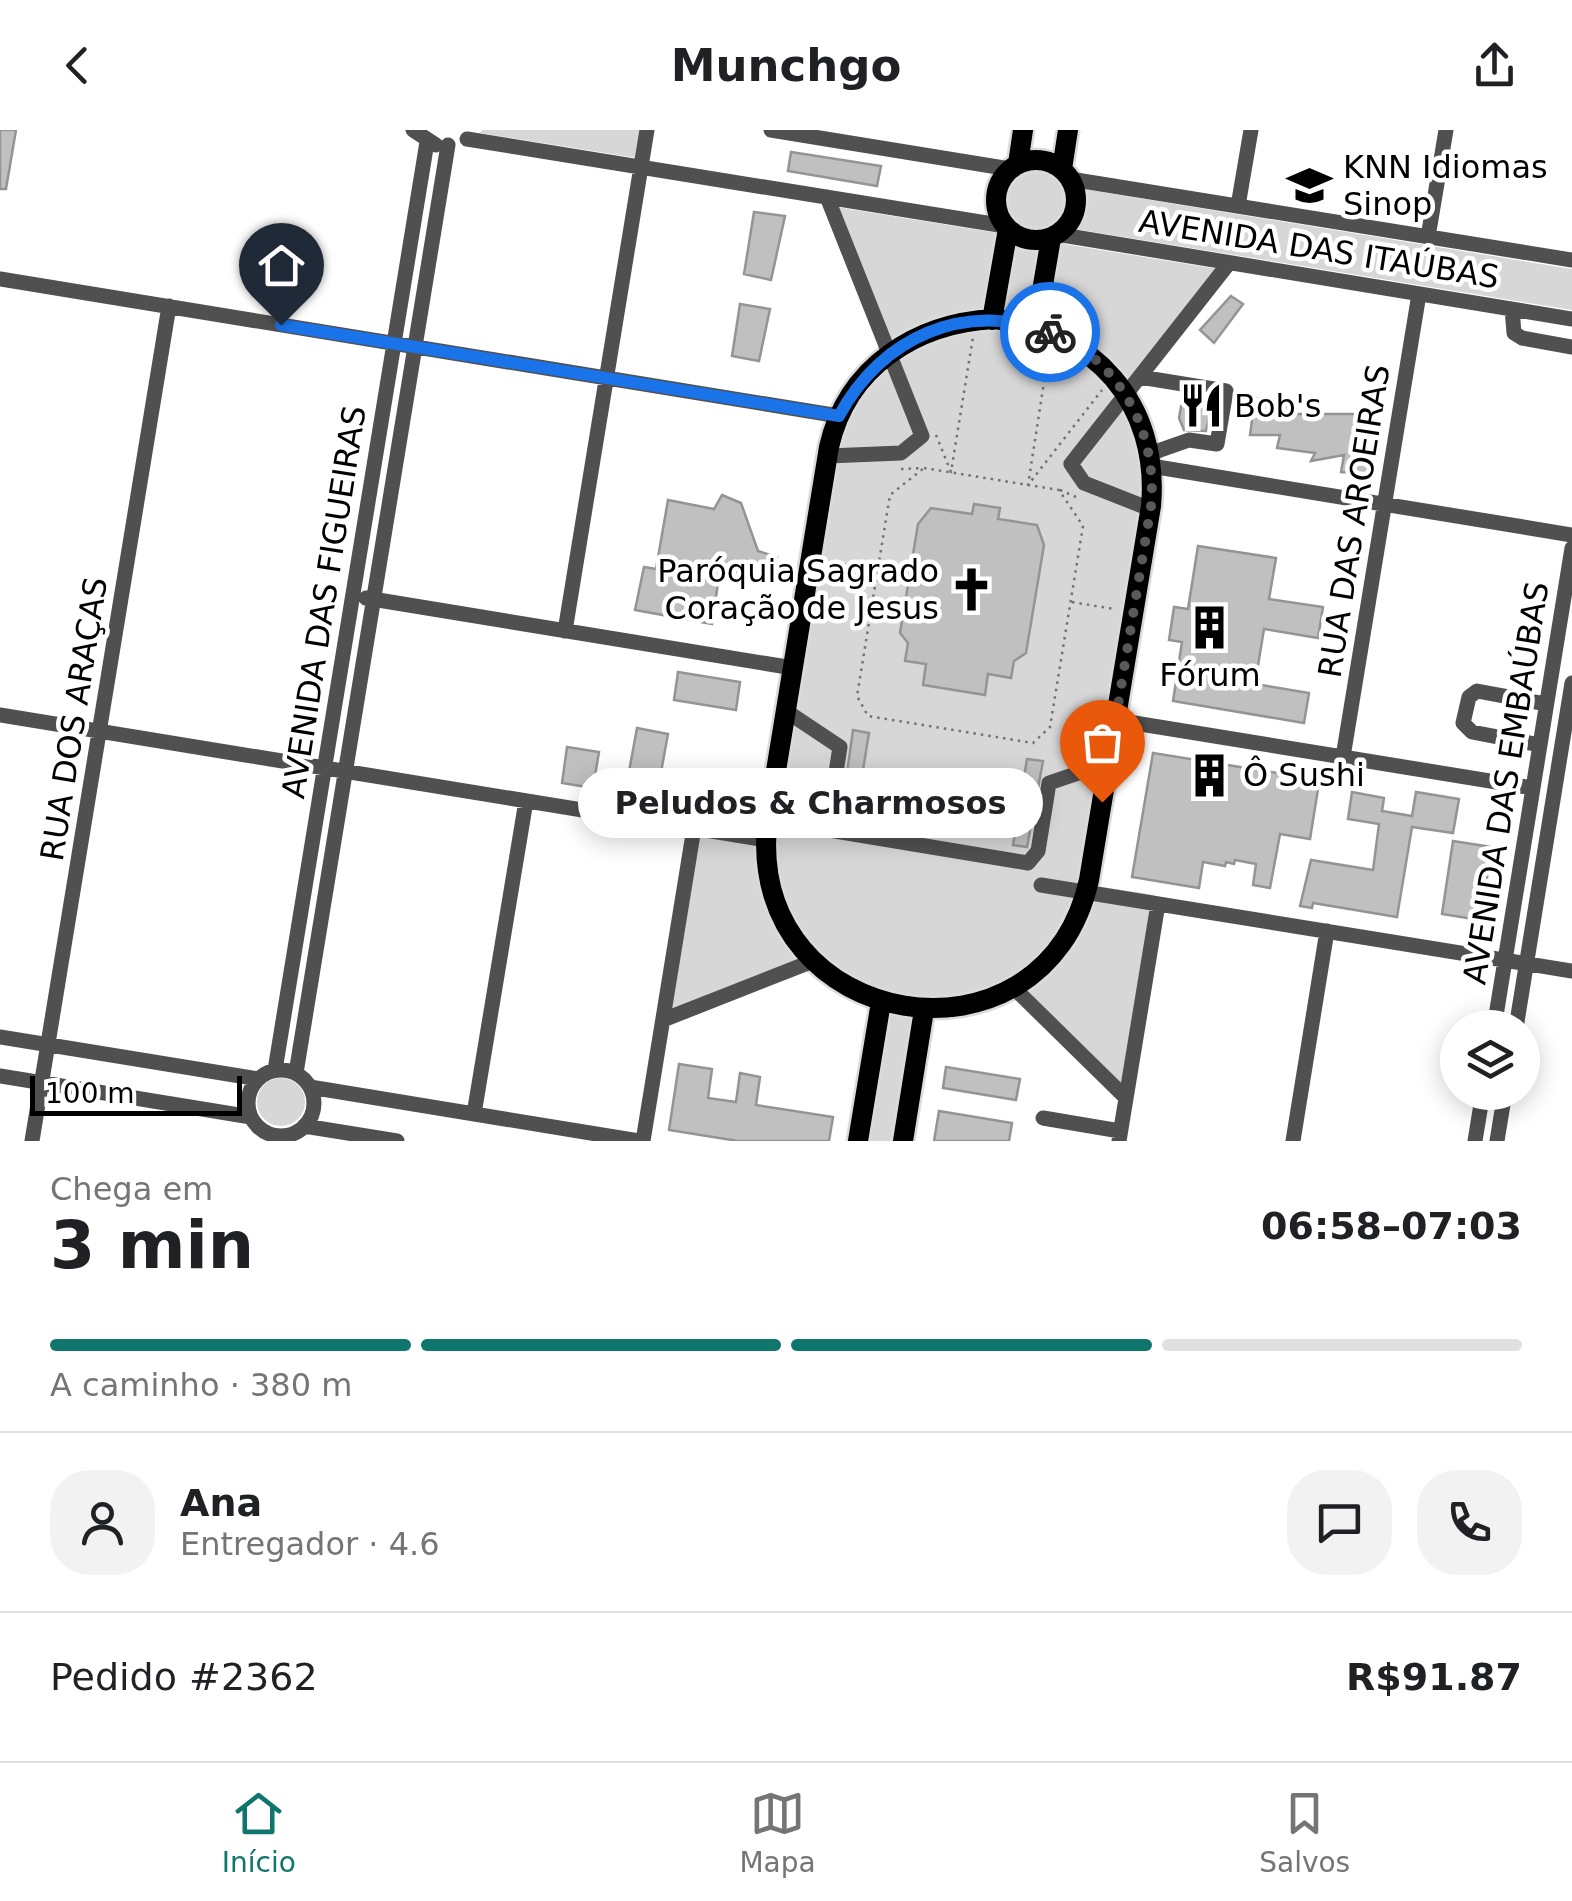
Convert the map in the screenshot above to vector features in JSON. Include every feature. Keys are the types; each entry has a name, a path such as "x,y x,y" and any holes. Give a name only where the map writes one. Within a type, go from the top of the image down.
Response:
{"main road":[{"path":"1024,130 1014,166 1000,180 996,195 997,211 1006,227 1024,239 1054,236 1071,220 1076,205 1066,174 1068,130"},
{"path":"1014,166 1041,160 1066,174"},
{"path":"984,320 1006,227"},
{"path":"1044,330 1054,236"},
{"path":"984,320 1044,330 1084,351 1112,377 1142,426 1150,460 1150,509 1087,892 1069,932 1042,966 1013,987 967,1006 924,1010 881,1002 844,985 813,961 776,903 768,872 766,840 828,456 839,416 862,379 889,354 931,330 984,320"},
{"path":"858,1141 881,1002"},
{"path":"903,1141 924,1010"}],"street":[{"path":"412,130 427,142 448,145 471,134 641,167 1006,227"},
{"path":"565,631 647,130"},
{"path":"770,130 837,135 1014,166"},
{"path":"1238,206 1251,130"},
{"path":"1428,237 1446,130"},
{"name":"AVENIDA DAS FIGUEIRAS","path":"275,1070 427,142"},
{"name":"AVENIDA DAS FIGUEIRAS","path":"296,1074 448,145"},
{"name":"AVENIDA DAS ITAÚBAS","path":"1066,174 1572,260"},
{"path":"827,197 922,436 901,453 828,456"},
{"name":"AVENIDA DAS ITAÚBAS","path":"1054,236 1565,317"},
{"path":"1150,509 1084,483 1071,464 1229,262"},
{"path":"0,279 839,416"},
{"name":"RUA DAS AROEIRAS","path":"1343,757 1419,294"},
{"name":"RUA DOS ARAÇAS","path":"32,1141 169,306"},
{"path":"1512,309 1514,333 1572,347"},
{"path":"1554,344 1565,317"},
{"path":"1140,376 1226,391 1217,444 1189,440 1150,460"},
{"path":"1150,460 1572,535"},
{"name":"AVENIDA DAS EMBAÚBAS","path":"1497,1010 1572,548"},
{"path":"352,596 793,668"},
{"name":"AVENIDA DAS EMBAÚBAS","path":"1519,1010 1572,683"},
{"path":"1540,745 1467,730 1463,723 1469,697 1477,691 1546,704"},
{"path":"786,711 840,747 829,816 834,831 1028,863 1038,851 1049,783 1108,764"},
{"path":"0,715 766,840"},
{"path":"1116,720 1533,788"},
{"path":"474,1114 526,800"},
{"path":"310,1088 641,1141 694,828"},
{"path":"1041,884 1572,971"},
{"path":"1043,1118 1120,1136 1158,904"},
{"path":"1292,1141 1327,931"},
{"path":"662,1020 813,961"},
{"path":"1013,987 1126,1098"},
{"path":"0,1037 258,1079"},
{"path":"300,1132 314,1109 310,1088 296,1074 275,1070 258,1079 248,1096 252,1117 259,1128 276,1138 300,1132 397,1141"},
{"path":"0,1076 252,1117"},
{"path":"1475,1141 1480,1110"},
{"path":"1497,1141 1502,1110"}],"path":[{"path":"951,472 984,320"},
{"path":"1028,484 1044,330"},
{"path":"1028,484 1112,377"},
{"path":"937,436 951,472"},
{"path":"924,468 1028,484 1059,490 1083,526 1050,727 1032,743 868,716 856,696 890,495 924,468"},
{"path":"811,560 877,570"},
{"path":"1071,602 1133,612"}],"shaded area":[{"path":"642,130 637,158 480,133"},
{"path":"1036,168 1059,177 1068,200 1059,223 1036,232 1013,223 1004,200 1013,177"},
{"path":"1083,189 1572,269 1572,310 1075,229 1082,215"},
{"path":"836,207 998,233 1027,247 1058,243 1218,269 1128,383 1083,340 1035,321 951,316 922,325 890,342"},
{"path":"993,327 1048,340 1095,371 1121,404 1130,423 1144,491 1082,877 1050,944 1021,972 985,992 924,1002 866,988 817,954 784,900 774,839 839,439 875,379 900,356 939,336"},
{"path":"700,823 759,830 759,866 766,900 801,960 669,1012"},
{"path":"1096,886 1154,895 1123,1088 1023,990 1049,970 1070,945 1086,917"},
{"path":"887,1013 915,1017 895,1141 866,1141"},
{"path":"281,1078 298,1085 305,1102 298,1119 281,1126 264,1119 257,1102 264,1085"}],"building":[{"path":"0,130 16,130 6,189 0,189"},
{"path":"791,152 881,166 877,186 788,171"},
{"path":"754,212 785,216 771,280 744,274"},
{"path":"1231,296 1243,304 1214,343 1200,330"},
{"path":"740,304 770,309 759,361 732,356"},
{"name":"Bob's","path":"1183,395 1213,400 1206,431 1184,430 1179,418"},
{"path":"1255,398 1283,400 1282,405 1294,410 1294,414 1353,414 1376,419 1368,474 1341,472 1344,455 1311,461 1315,453 1277,448 1280,435 1250,435"},
{"path":"722,495 741,503 758,551 777,557 773,577 720,570 712,624 635,610 644,567 656,569 668,500 714,509"},
{"name":"Paróquia Sagrado Coração de Jesus","path":"974,504 1000,508 998,519 1037,525 1044,545 1026,653 1014,661 1011,678 988,674 985,695 923,685 926,664 905,661 908,643 900,633 918,524 931,508 972,514"},
{"path":"1198,546 1276,558 1269,599 1323,607 1318,638 1264,629 1255,684 1309,693 1304,723 1173,701 1182,642 1169,640 1174,607 1188,609"},
{"path":"678,672 740,682 736,710 674,700"},
{"path":"637,728 668,734 657,794 626,788"},
{"path":"853,730 869,733 855,819 841,816"},
{"path":"567,747 599,752 593,788 562,783"},
{"path":"1153,753 1319,783 1310,839 1280,834 1270,888 1253,885 1256,864 1235,860 1225,866 1203,862 1199,888 1132,877"},
{"path":"1027,759 1043,761 1027,847 1013,845"},
{"path":"1352,792 1384,798 1382,811 1412,816 1416,792 1459,799 1453,833 1412,827 1397,917 1313,903 1312,908 1300,906 1311,860 1373,870 1379,824 1348,819"},
{"path":"1453,841 1492,847 1480,920 1442,914"},
{"path":"679,1064 712,1069 708,1098 736,1102 740,1073 760,1077 756,1105 833,1117 829,1141 738,1141 669,1130"},
{"path":"946,1067 1020,1079 1016,1100 943,1088"},
{"path":"939,1111 1012,1123 1009,1141 934,1141"}],"way so far":[{"path":"1050,332 1092,357 1122,388 1142,426 1152,468 1151,506 1102,802"}],"place":[{"name":"KNN Idiomas Sinop","path":"1310,185"},
{"name":"Bob's","path":"1201,406"},
{"name":"Paróquia Sagrado Coração de Jesus","path":"972,589"},
{"name":"Fórum","path":"1210,627"},
{"name":"Ô Sushi","path":"1210,775"},
{"name":"Peludos & Charmosos","path":"1102,802"}],"route":[{"path":"281,325 839,416 876,364 912,338 931,330 973,320 994,320 1050,332"}]}
